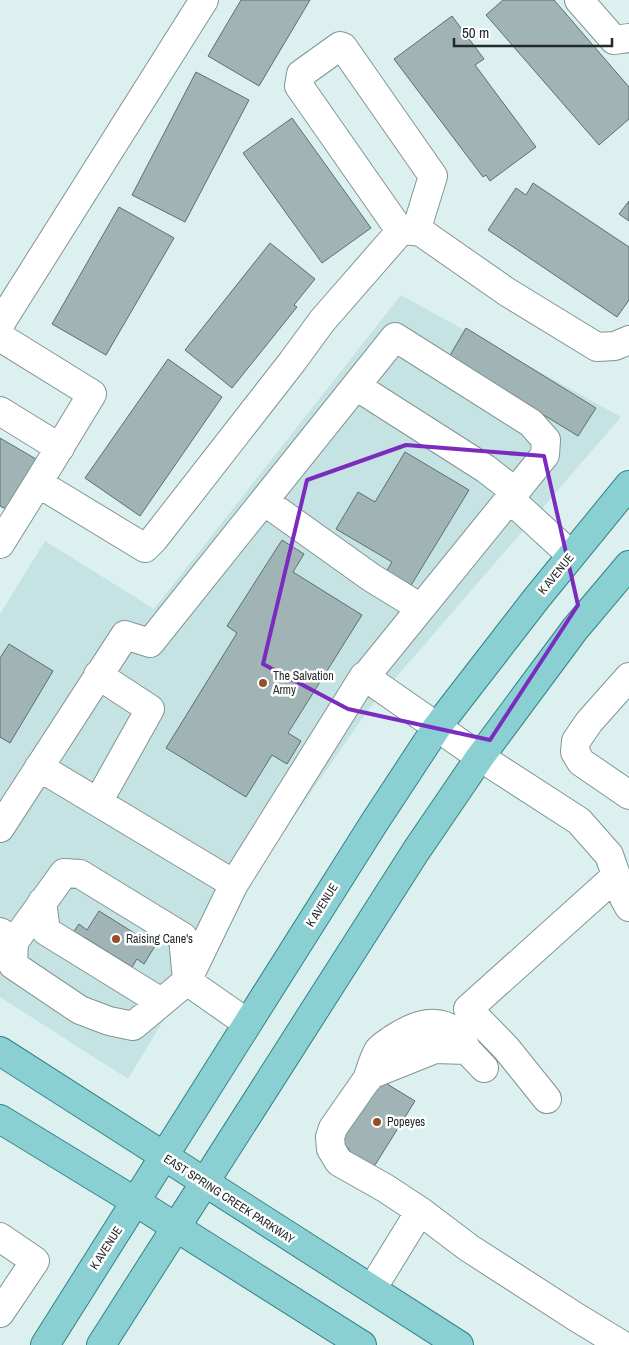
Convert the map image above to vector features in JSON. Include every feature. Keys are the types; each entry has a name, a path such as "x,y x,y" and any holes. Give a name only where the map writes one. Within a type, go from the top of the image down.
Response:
{"main road":[{"name":"K AVENUE","path":"44,1345 368,832 437,727 571,555 629,485"},
{"path":"101,1345 416,851 480,757 575,629 629,565"},
{"name":"EAST SPRING CREEK PARKWAY","path":"0,1051 459,1345"},
{"path":"0,1119 176,1227 354,1343"}],"lane":[{"path":"0,324 204,0"},
{"path":"591,5 614,40 629,38"},
{"path":"340,46 343,47 433,176 409,232 299,86 301,74 340,46"},
{"path":"38,483 145,548 154,539 322,321 397,235 409,232 421,232 507,292 598,347 615,346 629,340"},
{"path":"4,814 39,767 124,635 150,643 395,337 531,422 546,440 545,455 365,677 234,884 187,981 133,1026 109,1021 80,1010 13,965 7,937 42,902 64,873 80,874 183,937 187,981 247,1023"},
{"path":"0,338 92,394 0,544"},
{"path":"356,386 486,469 508,487 510,499 571,555"},
{"path":"0,412 60,448"},
{"path":"264,501 372,578 421,608"},
{"path":"98,675 150,710 98,802"},
{"path":"365,677 480,757 579,821 609,855 624,898 629,906"},
{"path":"628,791 582,762 576,752 576,741 629,677"},
{"path":"39,767 234,884"},
{"path":"547,1098 506,1048 468,1009 616,876"},
{"path":"42,902 46,931 161,1002"},
{"path":"476,1059 435,1049 370,1075 333,1128 330,1137 331,1149 339,1162 420,1211 469,1248 622,1345"},
{"path":"372,1289 420,1211"},
{"path":"0,1237 35,1261 0,1313"}],"highlighted area":[{"path":"406,445 544,456 578,605 490,740 348,709 263,664 307,480"}],"shaded area":[{"path":"401,295 621,417 369,709 240,894 128,1079 0,997 0,614 45,541 154,609"}],"building":[{"path":"241,0 310,0 259,86 208,56"},
{"path":"503,0 554,0 629,87 629,119 599,145 486,15"},
{"path":"452,16 484,59 475,65 536,147 490,181 486,175 483,177 394,59"},
{"path":"196,72 249,100 185,222 132,195"},
{"path":"292,118 371,228 322,263 243,153"},
{"path":"533,183 629,247 629,300 617,317 488,230 516,188 526,195"},
{"path":"629,201 629,221 619,214"},
{"path":"119,207 174,238 106,355 52,324"},
{"path":"270,243 315,279 294,305 297,307 232,388 185,350"},
{"path":"466,328 596,408 578,436 449,357"},
{"path":"168,359 222,397 140,516 85,478"},
{"path":"0,438 36,459 6,509 0,506"},
{"path":"405,452 469,490 407,592 383,577 392,562 336,529 358,492 375,502"},
{"name":"The Salvation Army","path":"282,540 304,554 293,572 362,615 288,733 301,741 287,764 272,755 246,797 166,748 237,633 227,626"},
{"path":"9,644 53,671 10,743 0,737 0,658"},
{"name":"Raising Cane's","path":"99,911 155,946 144,964 137,959 132,967 84,937 82,941 72,934 79,924 87,930"},
{"name":"Popeyes","path":"379,1079 415,1101 370,1173 345,1157 349,1149 339,1143"}],"place":[{"name":"The Salvation Army","path":"263,683"},
{"name":"Raising Cane's","path":"116,939"},
{"name":"Popeyes","path":"377,1122"}]}
